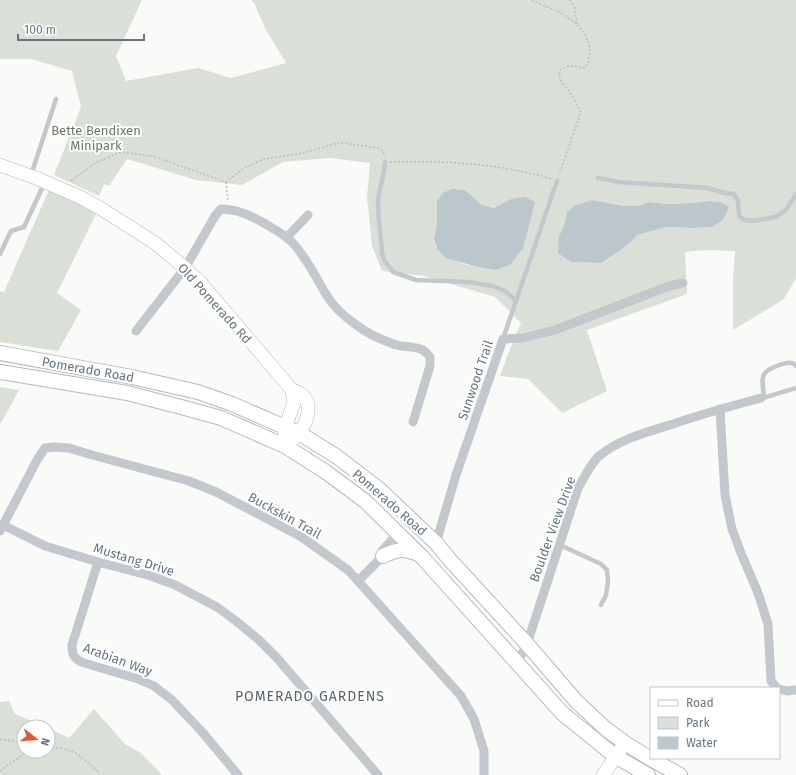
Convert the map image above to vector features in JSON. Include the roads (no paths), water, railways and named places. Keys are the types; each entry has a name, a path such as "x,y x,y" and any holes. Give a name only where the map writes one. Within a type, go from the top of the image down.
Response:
{"main road":[{"name":"Pomerado Road","path":"0,353 132,377 198,392 232,404 285,427 336,456 379,489 436,543 576,701 606,729 650,758"},
{"name":"Pomerado Road","path":"0,372 127,393 185,408 221,418 285,446 326,472 365,501 418,554 562,713 615,756 648,775"},
{"path":"398,533 414,532 424,540 436,543"},
{"path":"383,556 393,551 402,549 418,554"},
{"name":"Pomerado Road","path":"651,759 680,775"}],"street":[{"name":"Old Pomerado Rd","path":"0,166 40,180 80,197 112,214 155,242 200,282 292,390 300,393 306,399 308,407 304,424 299,434 285,446"},
{"path":"136,331 185,268 215,216 221,209 229,209 256,219 287,237 314,272 328,298 358,326 378,338 398,345 423,350 430,357 430,366 413,422"},
{"path":"287,237 308,215"},
{"name":"Sunwood Trail","path":"436,543 456,475 502,339 523,338 555,330 669,286 683,283"},
{"path":"285,446 285,427 294,403 292,390"},
{"name":"Boulder View Drive","path":"517,663 527,644 578,488 584,476 598,458 616,445 637,435 720,409 763,398"},
{"path":"720,409 725,495 732,529 740,553 758,594 768,624 772,680 777,687"},
{"name":"Buckskin Trail","path":"1,528 37,460 45,448 69,448 189,481 216,492 300,536 348,570 461,696 474,720 484,751 484,775"},
{"name":"Mustang Drive","path":"1,528 45,546 151,576 175,585 217,607 259,640 277,658 378,775"},
{"path":"358,581 383,556 382,551 398,533"},
{"name":"Arabian Way","path":"98,562 72,645 74,658 81,662 138,679 154,686 172,700 203,733 238,775"},
{"path":"780,689 787,691 796,690"},
{"path":"603,775 625,743"}],"lane":[{"path":"0,254 12,231 24,226 40,180 32,169 56,99"},
{"path":"385,162 378,204 382,253 384,260 393,272 416,280 469,282 493,286 504,290 516,301"},
{"path":"598,178 619,182 708,188 724,193 734,194 738,201 740,217 745,220 775,217 786,210 796,194"},
{"path":"502,339 557,181"},
{"path":"796,366 790,362 765,372 763,379 763,398 796,388"},
{"path":"560,544 601,564 607,570 608,582 606,595 601,604"}],"water":[{"path":"452,189 465,190 482,205 494,208 511,199 525,197 535,202 523,248 510,265 496,270 481,268 446,258 438,250 434,239 437,224 437,201 443,193"},
{"path":"593,200 623,206 638,206 649,202 666,204 710,201 720,202 729,207 723,220 711,227 666,227 637,235 625,247 601,263 571,262 558,253 559,236 564,226 567,212 576,205"}],"district":[{"name":"POMERADO GARDENS","path":"310,696"}],"park label":[{"name":"Bette Bendixen Minipark","path":"96,138"}]}
